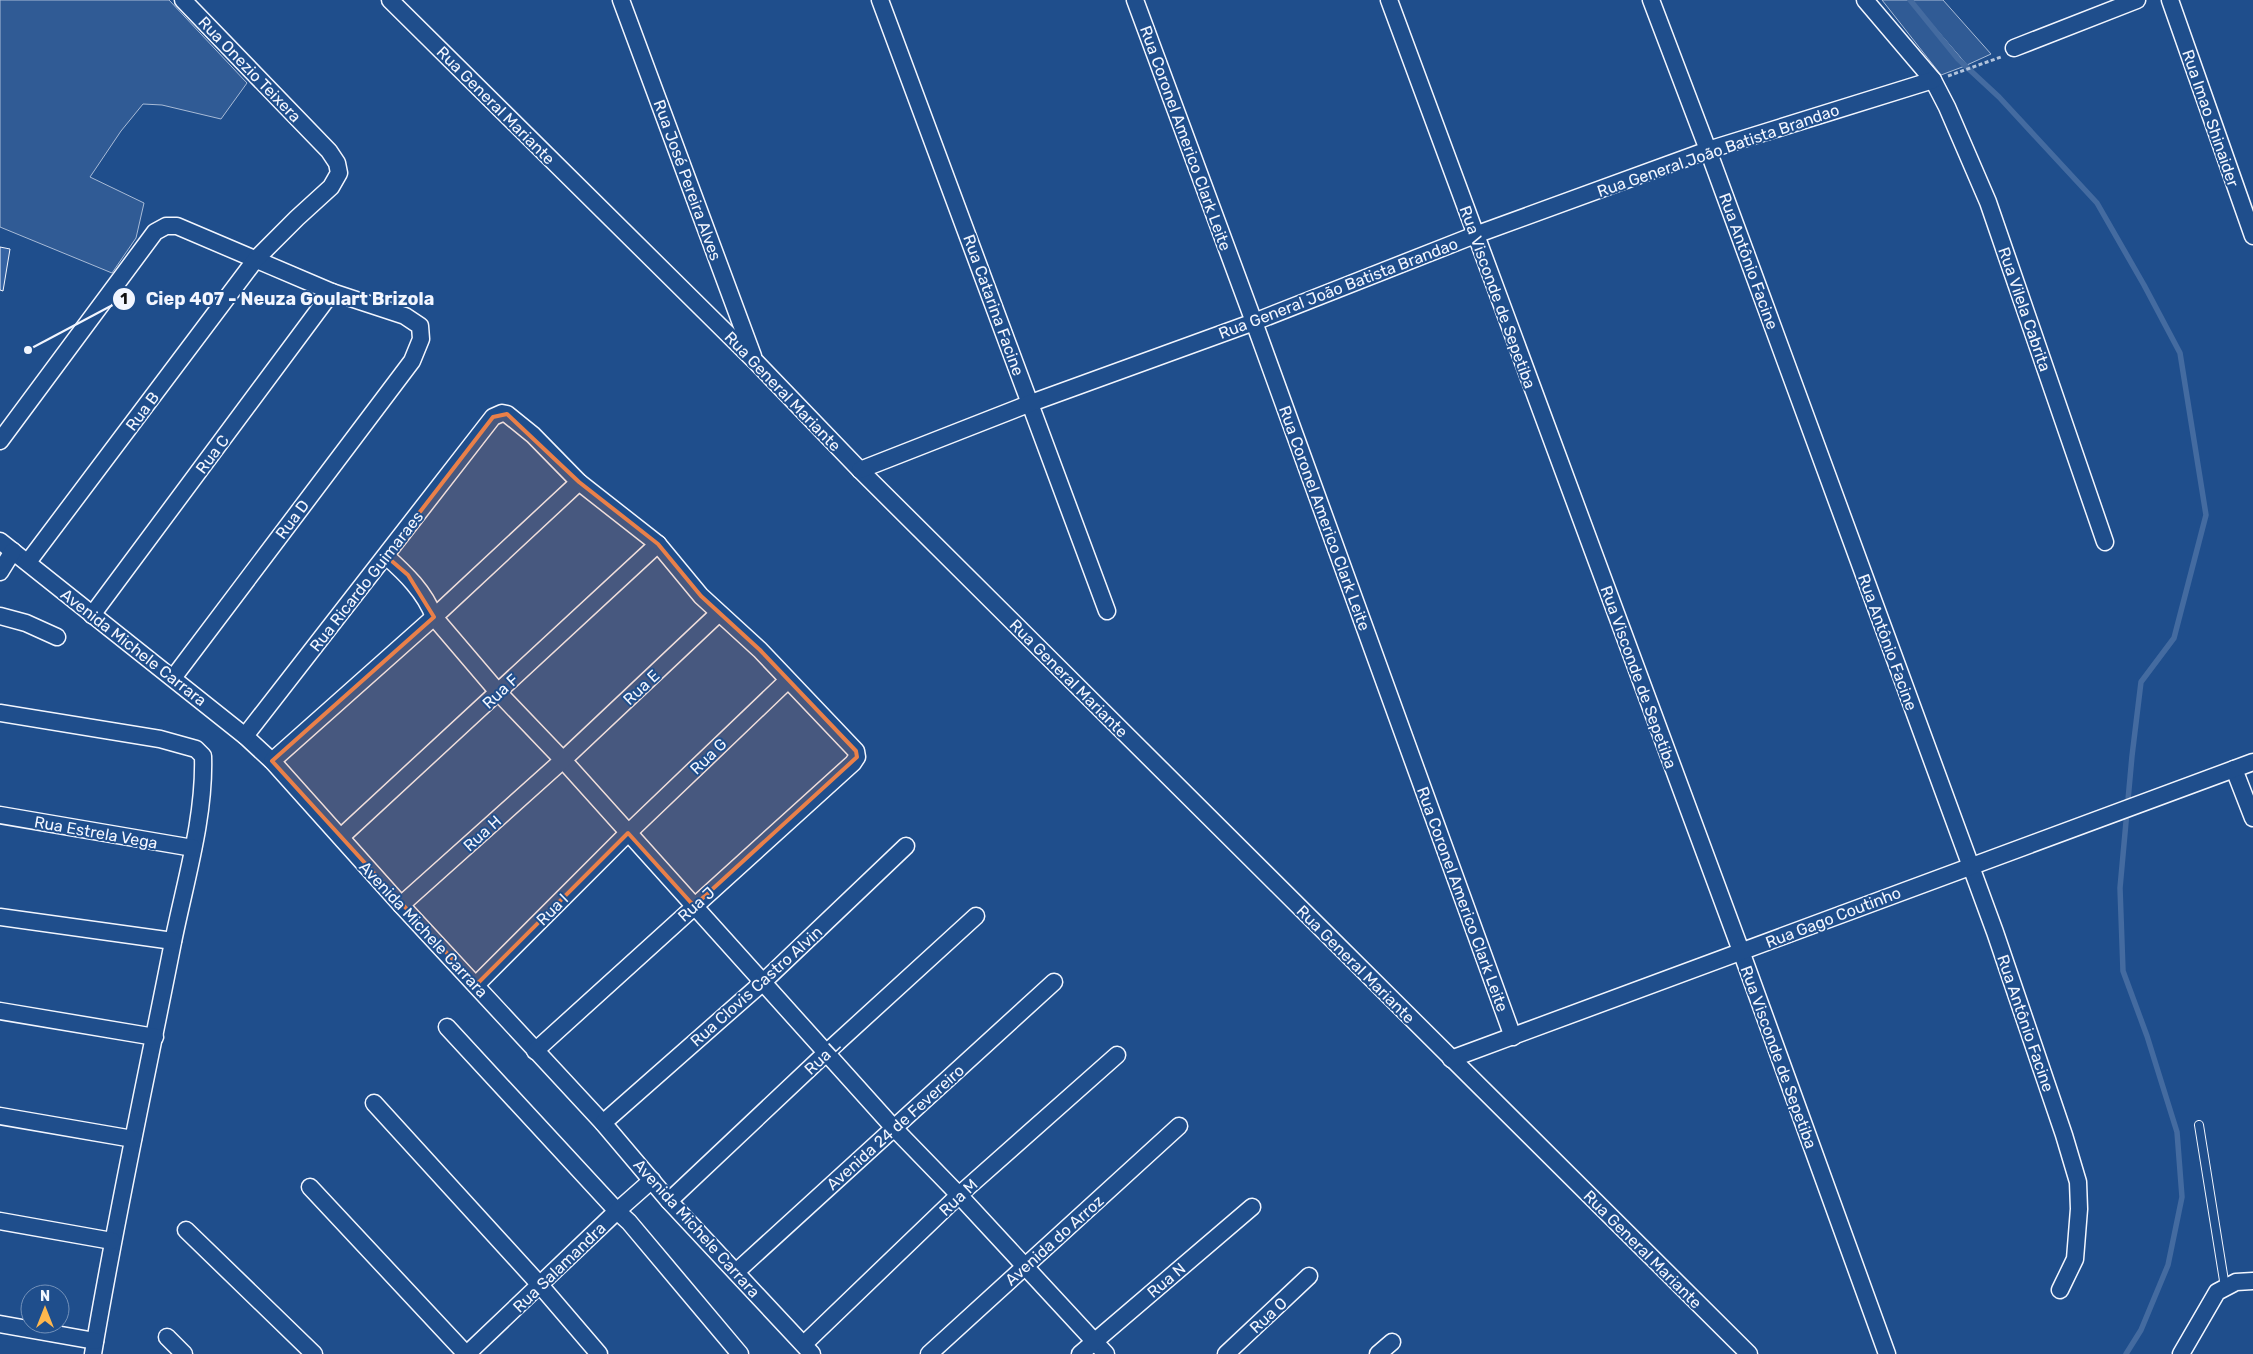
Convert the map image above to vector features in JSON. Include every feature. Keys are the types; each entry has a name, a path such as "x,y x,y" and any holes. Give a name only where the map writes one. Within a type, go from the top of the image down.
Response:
{"street":[{"name":"Rua Onezio Teixera","path":"183,0 329,151 337,164 339,173 335,182 256,259"},
{"name":"Rua General Mariante","path":"390,0 755,361 860,470 1749,1354"},
{"name":"Rua José Pereira Alves","path":"620,0 755,361"},
{"name":"Rua Catarina Facine","path":"880,0 1107,611"},
{"name":"Rua Coronel Americo Clark Leite","path":"1135,0 1254,322 1513,1037"},
{"name":"Rua Visconde de Sepetiba","path":"1389,0 1741,952 1887,1354"},
{"name":"Rua Antônio Facine","path":"1651,0 1708,150 2010,974 2078,1182 2078,1236 2075,1260 2060,1290"},
{"name":"Rua Vilela Cabrita","path":"1865,0 1940,78 1947,107 1988,202 2105,542"},
{"path":"2014,48 2137,0"},
{"name":"Rua Imao Shinaider","path":"2170,0 2253,236"},
{"name":"Rua General João Batista Brandao","path":"860,470 1031,404 1254,322 1475,235 1708,150 1940,78"},
{"path":"0,441 155,232 166,226 177,226 332,292"},
{"name":"Rua B","path":"28,562 256,259"},
{"name":"Rua D","path":"173,678 412,361 418,349 422,332 420,326 413,320 332,292"},
{"name":"Rua C","path":"92,615 332,292"},
{"name":"Rua Ricardo Guimaraes","path":"245,736 497,414 507,414 533,435 579,482"},
{"path":"272,761 434,617 579,482 658,544 702,596 746,636 788,680"},
{"name":"Rua F","path":"341,837 658,544"},
{"path":"0,572 6,546"},
{"name":"Avenida Michele Carrara","path":"6,546 245,736 272,761 401,905 603,1122 670,1201 808,1349"},
{"path":"386,556 408,575 430,606 434,617 498,692 563,760 893,1127 1025,1265 1106,1354"},
{"name":"Rua E","path":"563,760 719,613"},
{"path":"0,616 26,623 57,637"},
{"name":"Rua J","path":"535,1051 857,757 856,751 788,680"},
{"name":"Rua G","path":"628,833 788,680"},
{"path":"0,712 160,738 196,749 203,756 204,773 193,848 112,1241 94,1347 0,1324"},
{"name":"Rua H","path":"401,905 563,760"},
{"name":"Rua Gago Coutinho","path":"1451,1059 2073,827 2253,762"},
{"path":"2234,769 2253,818"},
{"name":"Rua Estrela Vega","path":"0,816 193,848"},
{"name":"Rua I","path":"476,985 628,833"},
{"name":"Rua Clovis Castro Alvin","path":"603,1122 762,983 906,846"},
{"name":"Rua L","path":"670,1201 827,1052 976,916"},
{"path":"0,917 173,941"},
{"name":"Avenida 24 de Fevereiro","path":"736,1272 1054,982"},
{"path":"0,1011 155,1037"},
{"path":"448,1027 617,1211 630,1222 740,1354"},
{"name":"Rua M","path":"808,1349 959,1195 1117,1055"},
{"path":"374,1103 540,1285 599,1354"},
{"path":"0,1116 133,1139"},
{"name":"Avenida do Arroz","path":"929,1354 1179,1126"},
{"name":"Rua Salamandra","path":"466,1354 652,1180"},
{"path":"310,1187 466,1354"},
{"name":"Rua N","path":"1080,1354 1252,1207"},
{"path":"0,1221 112,1241"},
{"path":"186,1230 314,1354"},
{"name":"Rua O","path":"1226,1354 1310,1276"},
{"path":"2182,1354 2217,1292 2236,1282 2253,1281"},
{"path":"167,1337 184,1354"},
{"path":"1378,1354 1392,1342"}],"lane":[{"path":"2199,1125 2225,1287"}],"path":[{"path":"1940,78 1997,60"}],"highlighted area":[{"path":"507,414 579,482 658,544 701,596 760,650 856,751 857,757 694,906 628,833 476,985 272,761 434,617 408,575 386,556 493,417"}],"shaded area":[{"path":"0,0 169,0 247,83 221,119 162,105 143,104 121,131 90,177 144,203 136,238 112,273 0,227"},
{"path":"1882,0 1908,0 1965,66 1941,75"},
{"path":"1911,0 1943,0 1991,54 1967,65"}],"building":[{"path":"0,247 10,249 3,291 0,290"}],"waterway":[{"path":"1910,0 1958,59 1999,97 2097,203 2180,353 2206,515 2174,638 2141,682 2132,756 2120,888 2123,971 2147,1036 2177,1132 2182,1197 2168,1265 2141,1330 2126,1354"}],"place":[{"name":"Ciep 407 - Neuza Goulart Brizola","path":"28,350"}]}
